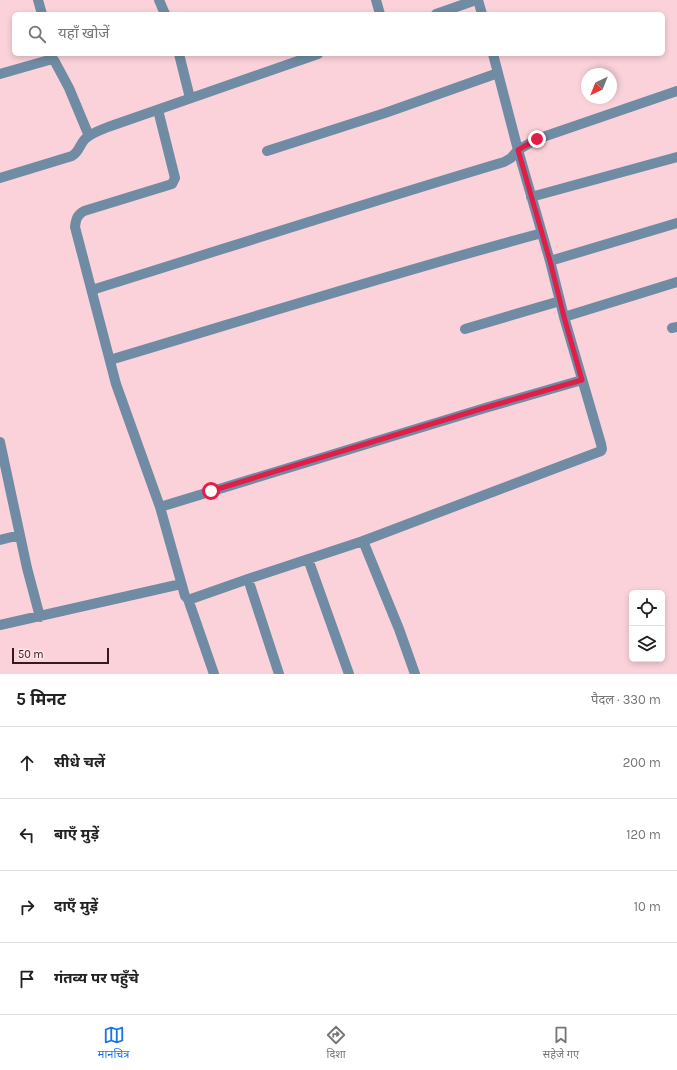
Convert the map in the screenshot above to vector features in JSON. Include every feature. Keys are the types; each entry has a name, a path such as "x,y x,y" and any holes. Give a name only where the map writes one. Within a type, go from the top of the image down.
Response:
{"street":[{"path":"38,0 41,12"},
{"path":"159,0 164,12"},
{"path":"376,0 379,12"},
{"path":"439,12 453,4 477,0 481,12"},
{"path":"180,56 190,98"},
{"path":"0,178 72,156 78,151 88,136 108,127 312,56"},
{"path":"188,599 363,541 601,451 601,444 564,317 494,56"},
{"path":"0,74 49,60 54,57 69,88 88,136"},
{"path":"267,151 386,113 498,73"},
{"path":"92,290 402,192 504,162 511,158 518,150 537,139 677,91"},
{"path":"158,110 175,178 172,184 84,211 76,220 75,227 116,384 160,507 185,596 188,599 214,674"},
{"path":"531,197 677,157"},
{"path":"550,261 677,223"},
{"path":"110,360 372,280 542,233"},
{"path":"564,317 677,282"},
{"path":"465,329 560,301"},
{"path":"160,507 470,412 582,380"},
{"path":"0,442 27,568 40,617"},
{"path":"0,540 20,535"},
{"path":"363,541 399,628 415,674"},
{"path":"308,559 349,674"},
{"path":"248,579 280,674"},
{"path":"0,625 181,584"}],"route":[{"path":"211,491 484,408 582,380 518,150 537,139"}]}
